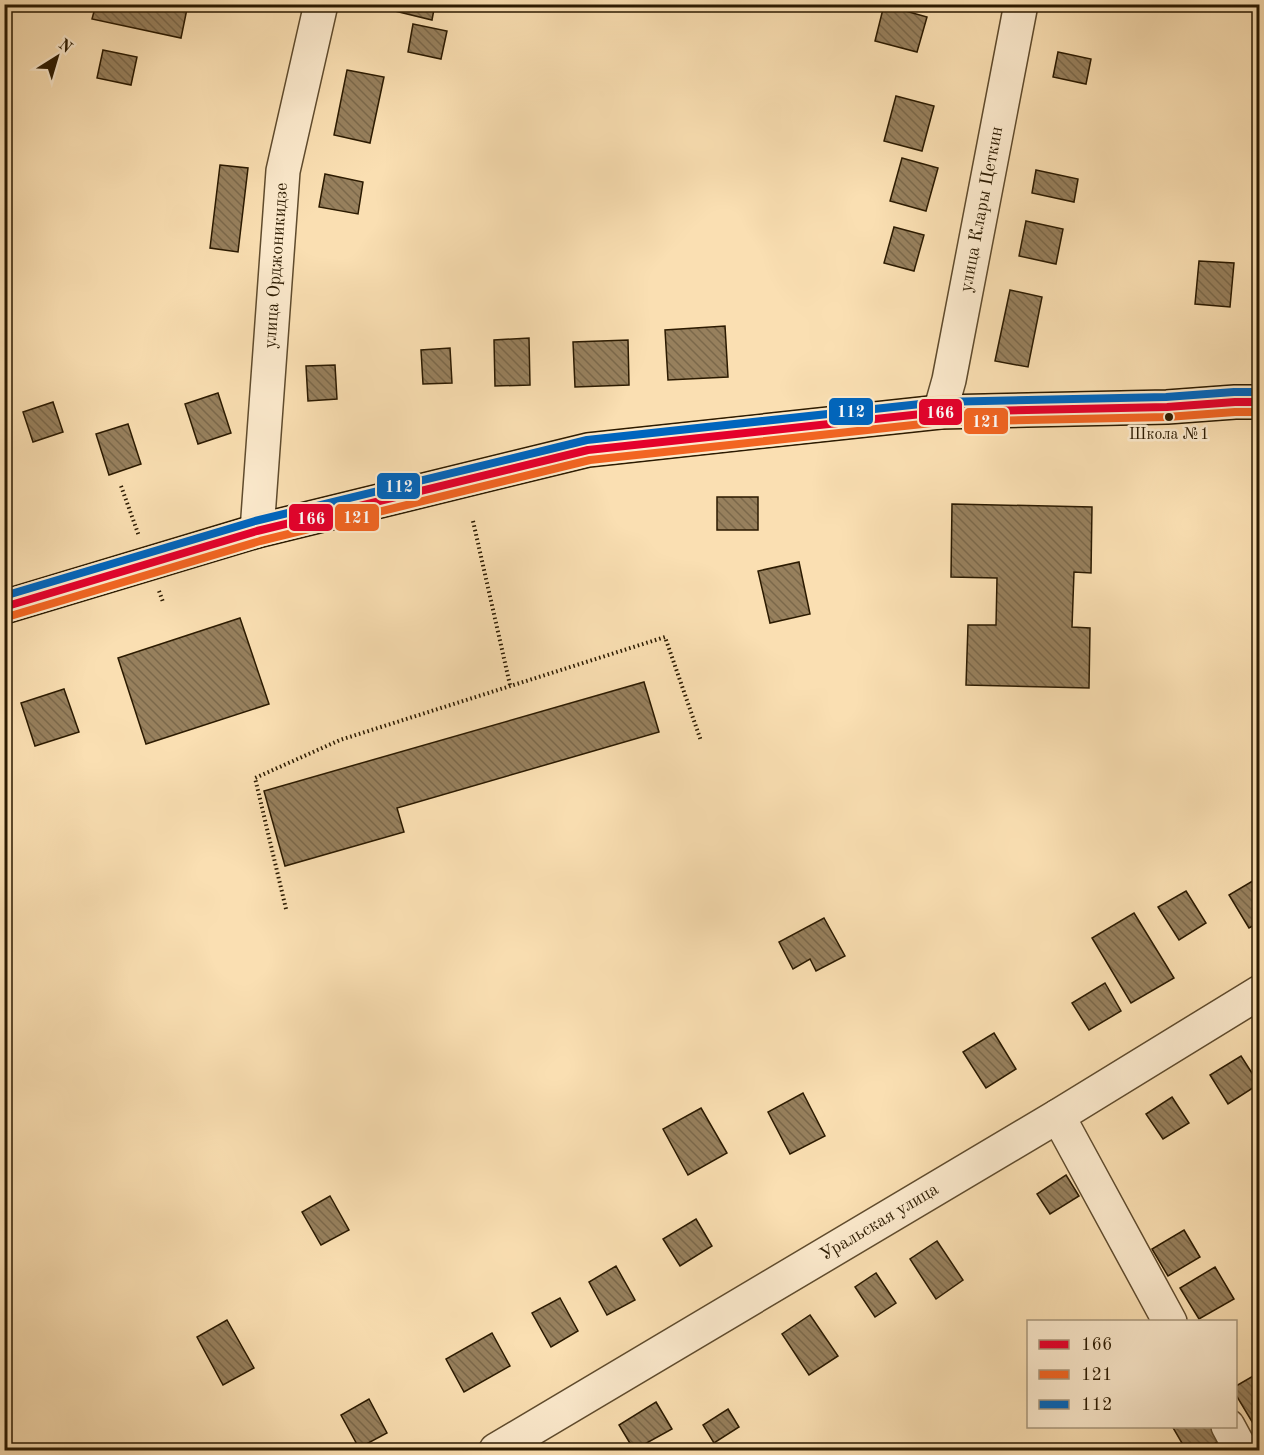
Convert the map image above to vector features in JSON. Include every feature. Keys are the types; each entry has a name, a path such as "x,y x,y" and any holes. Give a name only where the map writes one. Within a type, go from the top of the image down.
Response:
{"main road":[{"path":"4,607 257,531 588,450 940,412 1167,407 1260,402"}],"street":[{"name":"улица Орджоникидзе","path":"257,531 283,171 321,4"},
{"name":"улица Клары Цеткин","path":"940,412 949,380 1021,4"},
{"name":"Уральская улица","path":"496,1450 1058,1116 1260,992"},
{"path":"1058,1116 1169,1320"},
{"path":"1229,1428 1241,1450"}],"path":[{"path":"473,521 510,685"},
{"path":"286,909 255,778 340,740 665,636 701,741"}],"building":[{"path":"96,4 188,4 181,38 92,19"},
{"path":"366,4 435,4 432,20"},
{"path":"884,5 927,17 917,52 875,41"},
{"path":"413,24 447,31 441,59 408,52"},
{"path":"103,50 137,57 131,85 97,78"},
{"path":"1058,52 1091,59 1086,84 1053,77"},
{"path":"347,70 384,77 370,143 334,135"},
{"path":"896,96 934,106 922,151 884,141"},
{"path":"902,158 938,168 926,211 890,201"},
{"path":"220,165 248,168 238,252 210,248"},
{"path":"1036,170 1078,179 1074,202 1032,193"},
{"path":"325,174 363,182 358,214 319,207"},
{"path":"1026,221 1063,229 1056,264 1019,256"},
{"path":"894,227 924,235 914,271 884,263"},
{"path":"1199,261 1234,263 1230,307 1195,304"},
{"path":"1010,290 1042,297 1028,367 995,361"},
{"path":"725,326 728,377 668,380 665,330"},
{"path":"529,338 530,385 495,386 494,340"},
{"path":"628,340 629,385 575,387 573,342"},
{"path":"450,348 452,383 423,384 421,350"},
{"path":"335,365 337,399 308,401 306,366"},
{"path":"218,393 231,433 198,444 185,404"},
{"path":"53,402 63,432 33,442 23,412"},
{"path":"128,424 141,464 109,475 96,434"},
{"path":"4,428 11,448 4,450"},
{"path":"717,497 758,497 758,530 717,530"},
{"path":"952,504 1092,507 1091,573 1074,572 1072,627 1090,628 1089,688 966,685 968,625 996,625 997,578 951,577"},
{"path":"799,562 810,614 770,623 758,571"},
{"path":"240,618 269,704 146,744 118,658"},
{"path":"644,682 659,732 397,808 404,832 285,866 264,791"},
{"path":"64,689 79,732 35,746 21,703"},
{"path":"1256,879 1260,884 1260,922 1249,928 1229,895"},
{"path":"1186,891 1206,923 1179,940 1158,907"},
{"path":"1134,913 1174,978 1131,1003 1092,938"},
{"path":"824,918 845,956 816,971 810,959 793,969 779,942"},
{"path":"1105,983 1121,1011 1089,1030 1072,1003"},
{"path":"994,1033 1016,1069 986,1088 963,1052"},
{"path":"1260,1049 1260,1063 1253,1053"},
{"path":"1241,1056 1259,1084 1228,1104 1210,1075"},
{"path":"803,1093 825,1136 790,1154 768,1112"},
{"path":"1172,1097 1189,1123 1163,1139 1146,1114"},
{"path":"701,1108 727,1153 688,1175 663,1129"},
{"path":"1066,1175 1079,1196 1050,1214 1037,1194"},
{"path":"330,1196 349,1230 321,1245 302,1212"},
{"path":"696,1219 712,1246 680,1266 663,1239"},
{"path":"1184,1230 1200,1257 1168,1276 1152,1249"},
{"path":"937,1241 963,1280 936,1299 910,1259"},
{"path":"616,1266 635,1300 607,1315 589,1282"},
{"path":"1215,1267 1234,1299 1199,1319 1180,1288"},
{"path":"876,1273 896,1303 875,1317 855,1287"},
{"path":"560,1298 578,1331 551,1347 532,1313"},
{"path":"810,1315 838,1356 809,1375 782,1334"},
{"path":"227,1320 254,1368 223,1385 197,1337"},
{"path":"492,1333 510,1366 464,1392 446,1359"},
{"path":"1260,1372 1260,1435 1237,1397 1237,1385"},
{"path":"369,1399 387,1433 359,1448 341,1415"},
{"path":"656,1402 672,1429 634,1450 619,1425"},
{"path":"728,1409 739,1427 714,1443 703,1425"},
{"path":"1173,1428 1217,1428 1223,1439 1203,1450 1186,1450"}],"transit line":[{"name":"112","path":"4,596 255,521 587,440 939,402 1166,397 1260,392"},
{"name":"166","path":"4,607 257,531 588,450 940,412 1167,407 1260,402"},
{"name":"121","path":"7,617 260,541 590,460 941,422 1167,417 1260,412"}],"place":[{"name":"Школа №1","path":"1169,417"}]}
